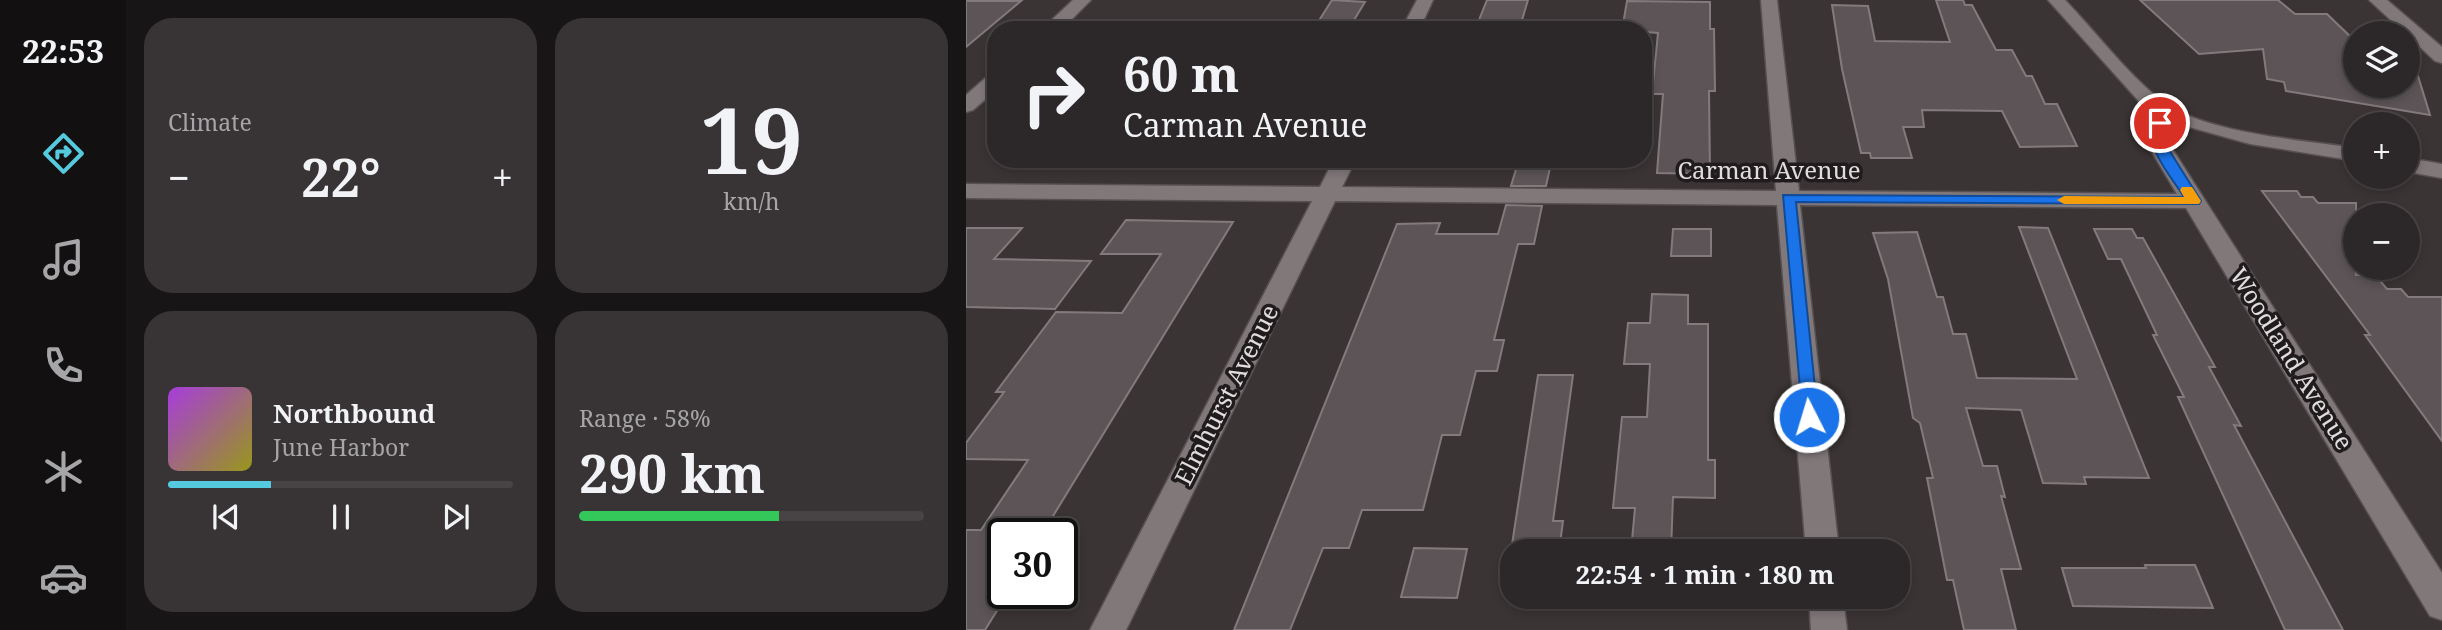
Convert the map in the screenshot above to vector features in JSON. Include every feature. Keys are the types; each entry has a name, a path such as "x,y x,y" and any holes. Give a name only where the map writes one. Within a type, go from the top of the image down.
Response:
{"street":[{"path":"1060,21 1083,0"},
{"path":"1414,21 1425,0"},
{"path":"1769,0 1821,539"},
{"path":"2056,0 2152,104 2170,116 2223,130 2343,153"},
{"path":"2376,0 2442,57"},
{"path":"966,106 987,87"},
{"name":"Woodland Avenue","path":"2170,116 2155,131 2157,142 2442,604"},
{"path":"2420,167 2442,171"},
{"name":"Elmhurst Avenue","path":"1108,630 1340,168"},
{"name":"Carman Avenue","path":"966,191 2194,201"},
{"path":"1827,609 1829,630"}],"building":[{"path":"1332,0 1365,2 1353,21 1319,21"},
{"path":"1487,0 1528,0 1522,21 1479,21"},
{"path":"1936,0 1963,0 1965,5 1972,5 1996,50 2012,50 2026,76 2032,76 2045,104 2057,104 2077,146 2020,147 2002,111 1922,110 1924,127 1903,127 1912,158 1871,158 1870,153 1861,153 1842,69 1832,5 1868,6 1875,41 1950,42"},
{"path":"2140,0 2278,0 2295,14 2327,14 2343,29 2343,98 2420,98 2420,82 2430,115 2286,91 2284,82 2267,79 2263,49 2199,54"},
{"path":"966,1 1021,1 997,21 987,21 987,29 966,47"},
{"path":"1627,1 1710,2 1710,29 1714,29 1715,91 1709,91 1710,174 1657,173 1663,94 1652,94 1658,33 1652,32 1652,21 1624,21"},
{"path":"1516,168 1550,168 1546,186 1511,186"},
{"path":"2262,191 2297,191 2301,197 2313,197 2318,203 2343,203 2343,280 2379,280 2387,289 2401,289 2408,297 2442,297 2442,441 2365,335 2370,335"},
{"path":"1506,205 1542,206 1534,244 1518,244 1494,340 1504,340 1497,371 1476,371 1460,435 1442,435 1423,510 1362,510 1349,548 1323,548 1290,630 1234,630 1397,224 1440,223 1436,234 1498,234"},
{"path":"1126,220 1233,222 1052,518 989,518 1028,460 966,459 966,443 1004,392 996,392 1056,312 1122,313 1161,254 1101,254"},
{"path":"2019,227 2048,228 2149,478 2084,477 2086,484 2043,483 2021,410 1966,408 1983,466 1997,466 2005,497 2001,496 2021,569 2001,569 2016,630 1964,630 1953,580 1947,580 1927,478 1933,478 1920,423 1913,418 1888,279 1873,233 1917,232 1937,297 1943,297 1953,334 1966,334 1977,378 2077,379"},
{"path":"966,228 1022,228 994,259 1091,261 1055,309 966,307"},
{"path":"1673,229 1711,229 1711,256 1671,256"},
{"path":"2094,229 2132,229 2137,238 2143,238 2215,367 2209,367 2241,426 2234,425 2343,630 2285,630 2178,397 2184,397 2153,335 2157,335 2121,259 2108,259"},
{"path":"1652,294 1688,295 1688,324 1708,324 1708,460 1715,460 1715,498 1673,497 1671,539 1632,539 1635,508 1613,508 1622,417 1647,417 1650,364 1624,364 1628,323 1650,323"},
{"path":"1538,375 1573,375 1553,521 1563,521 1561,539 1513,539"},
{"path":"987,521 987,609 998,609 985,630 966,630 966,530 981,530"},
{"path":"1414,548 1467,549 1457,598 1401,597"},
{"path":"2145,565 2195,565 2213,608 2073,606 2062,568 2146,568"}],"slow traffic":[{"path":"2064,200 2194,201 2187,190"}],"route":[{"path":"1809,417 1788,198 2194,201 2157,142 2155,131 2160,123"}]}
